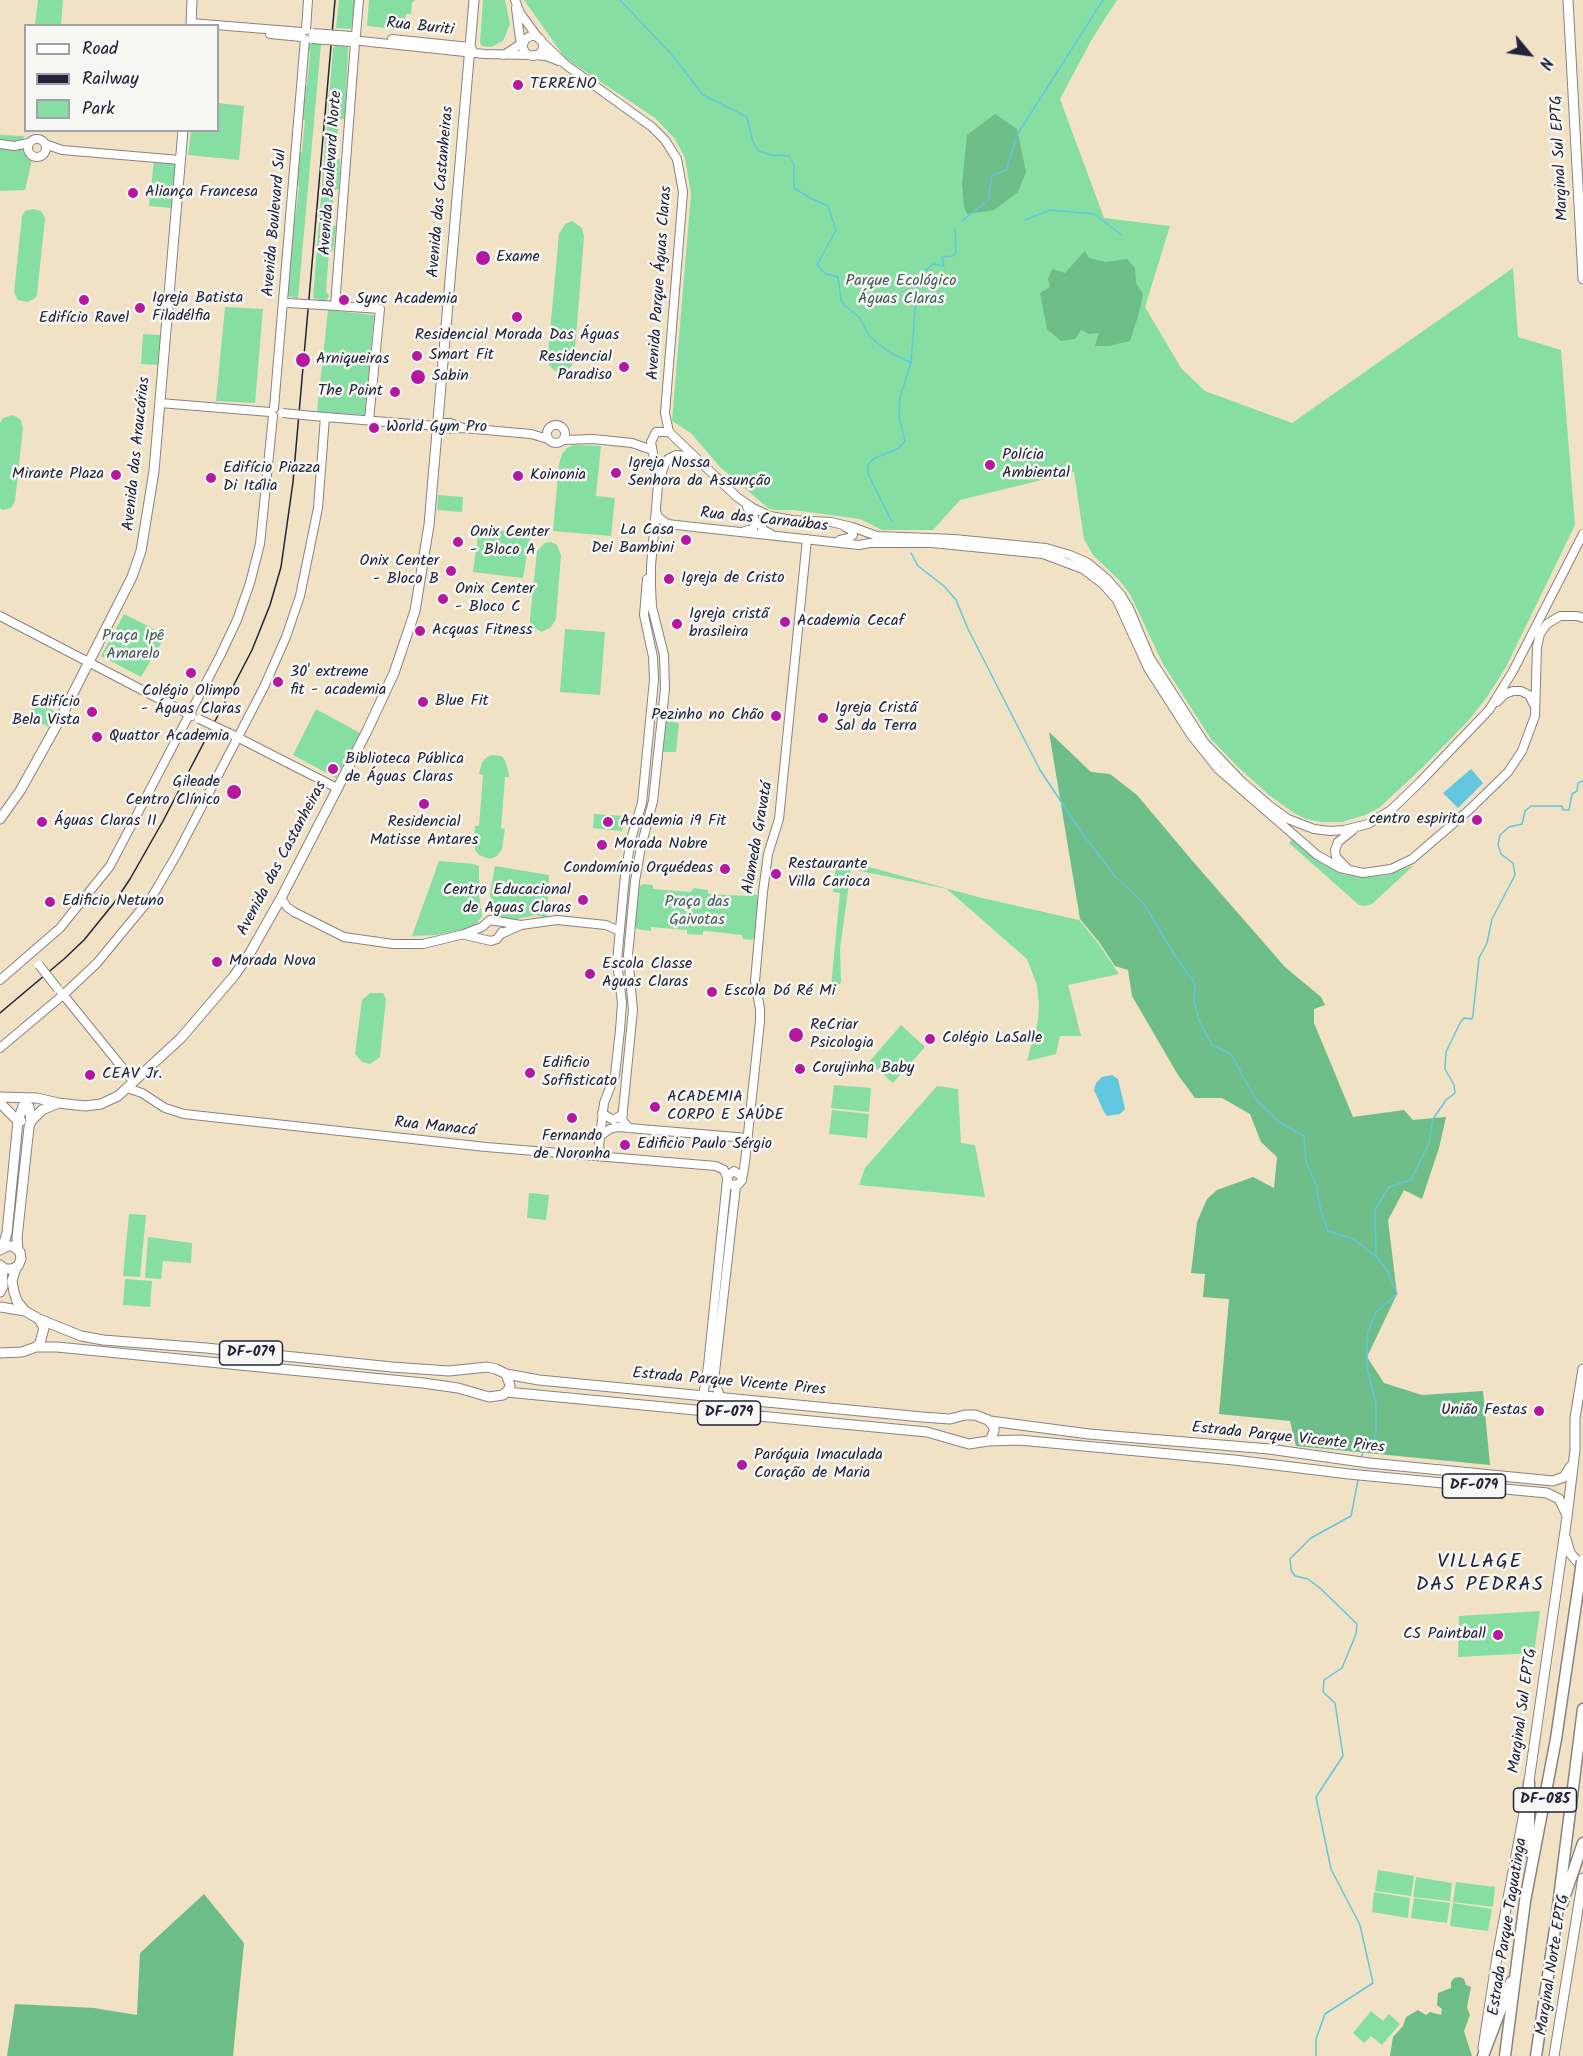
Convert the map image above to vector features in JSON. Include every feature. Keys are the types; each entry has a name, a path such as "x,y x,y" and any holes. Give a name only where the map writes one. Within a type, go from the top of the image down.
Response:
{"highway":[{"name":"Estrada Parque Taguatinga","path":"1505,2056 1525,1900 1556,1739 1583,1561"},
{"name":"DF-085","path":"1536,2056 1556,1922 1583,1709"},
{"path":"1525,1900 1530,1832 1529,1783"},
{"path":"1556,1922 1583,1844"},
{"path":"1482,2056 1519,1959"}],"main road":[{"path":"191,24 192,0"},
{"name":"Avenida das Castanheiras","path":"0,1097 37,1098 85,1106 101,1104 118,1096 134,1083 181,1038 234,976 274,910 394,673 415,611 430,517 472,51 474,0"},
{"name":"Marginal Sul EPTG","path":"1568,0 1583,279"},
{"name":"Avenida das Araucárias","path":"0,819 23,784 90,662 132,578 141,551 152,491 183,132"},
{"path":"0,1103 18,1121 31,1121 42,1110 58,1103"},
{"path":"1,1249 7,1233 18,1121 22,1107 25,1105 29,1107 31,1121 27,1136 17,1238 21,1259 12,1281 17,1300 25,1311"},
{"path":"1,1249 13,1246 18,1250"},
{"path":"1,1266 8,1270 16,1268"},
{"path":"0,1292 3,1286 1,1266"},
{"name":"DF-079","path":"0,1307 25,1311 81,1336 102,1340 449,1371 487,1367 506,1374"},
{"path":"36,1347 44,1328 39,1319"},
{"name":"DF-079","path":"0,1353 22,1352 36,1347 57,1347 448,1386 489,1397 501,1396 506,1392"},
{"name":"Marginal Sul EPTG","path":"1482,2056 1497,1957 1529,1783 1567,1517 1575,1450 1575,1418 1583,1369"},
{"path":"467,1370 462,1381 467,1391"},
{"path":"506,1374 510,1385 506,1392"},
{"name":"Estrada Parque Vicente Pires","path":"506,1374 539,1380 950,1419"},
{"name":"Estrada Parque Vicente Pires","path":"506,1392 915,1431 950,1438"},
{"name":"DF-079","path":"950,1419 975,1415 990,1421"},
{"path":"950,1419 945,1430 950,1438"},
{"path":"988,1441 994,1431 990,1421"},
{"name":"Estrada Parque Vicente Pires","path":"990,1421 1089,1434 1253,1448 1369,1463 1553,1482 1564,1477 1573,1462"},
{"path":"1575,1450 1583,1433"},
{"name":"DF-079","path":"950,1438 969,1444 988,1441"},
{"name":"Estrada Parque Vicente Pires","path":"988,1441 1019,1440 1547,1493 1563,1503 1567,1517"},
{"path":"1249,1462 1254,1460 1253,1448"},
{"path":"1565,1527 1566,1543 1570,1553 1583,1561"},
{"name":"Marginal Norte EPTG","path":"1554,2056 1583,1878"}],"street":[{"name":"Avenida Boulevard Sul","path":"0,980 60,928 110,866 190,715 237,620 250,583 260,544 275,412 308,0"},
{"name":"Avenida Boulevard Norte","path":"335,306 359,0"},
{"name":"Avenida Parque Águas Claras","path":"515,0 520,13 541,41 566,64 652,127 669,146 680,167 683,192 665,413 669,432"},
{"name":"Avenida Parque Águas Claras","path":"515,0 520,39 523,44"},
{"name":"Rua Buriti","path":"219,27 504,55 532,55"},
{"name":"Rua Buriti","path":"219,29 307,35"},
{"path":"504,55 523,44 531,36 541,41 542,49 532,55 524,50 523,44"},
{"name":"Avenida Parque Águas Claras","path":"532,55 546,56 566,64"},
{"path":"14,146 36,139 62,150"},
{"path":"29,143 29,152"},
{"path":"0,144 14,146 37,157 44,153 62,150 180,160"},
{"path":"44,153 45,144"},
{"path":"285,303 380,309 369,420"},
{"path":"160,403 437,426 442,429 463,428 531,434 555,443 580,439 632,442 652,450"},
{"name":"Avenida Parque Águas Claras","path":"654,434 665,413"},
{"path":"0,1048 61,992 97,963 153,895 177,854 268,680 300,596 318,508 324,417"},
{"path":"531,434 557,424 580,439"},
{"path":"548,439 546,433 549,428"},
{"path":"563,440 564,429"},
{"path":"632,442 654,434 669,432"},
{"name":"Rua das Carnaúbas","path":"669,432 737,497 762,513 792,520 831,522 877,536 954,539 1046,548 1088,563 1121,595 1129,608 1150,658 1204,742 1225,766 1270,807 1288,819 1314,829 1330,831 1356,827"},
{"path":"654,434 651,442 658,485"},
{"path":"605,1157 599,1146 604,1103 615,1076 620,1030 622,1006 617,966 628,852 642,803 655,673 644,606 651,566 658,485 668,459 676,455 694,457"},
{"path":"735,532 751,530 754,522 749,509 737,497"},
{"path":"656,511 658,517 667,524"},
{"path":"778,537 763,530 761,525 763,520 792,520"},
{"path":"829,541 846,539 853,535 851,530 831,522"},
{"path":"653,542 659,527 667,524"},
{"name":"Rua das Carnaúbas","path":"667,524 859,545 932,543 1043,554 1083,569 1117,600 1148,668 1207,757 1317,855 1340,868 1351,871"},
{"path":"1489,710 1513,671 1583,534"},
{"name":"Alameda Gravatá","path":"741,1176 748,1138 760,1014 755,981 758,942 768,854 777,827 782,794 807,539"},
{"path":"629,1128 622,1120 633,998 628,955 635,881 653,801 666,672 652,607 651,566"},
{"path":"1535,716 1534,702 1529,695 1521,691 1505,694 1391,810 1377,820 1356,827 1338,842 1335,850 1336,857 1351,871 1363,873 1391,869 1412,859 1469,810 1508,772 1522,751 1535,716 1537,647 1540,634 1547,624 1560,616 1583,618"},
{"path":"1,618 337,788"},
{"path":"651,715 662,715"},
{"path":"281,898 294,912 344,937 393,944 423,944 464,934 482,927 490,920 521,924 557,920 606,926 620,931"},
{"path":"274,910 294,912"},
{"path":"606,926 621,920"},
{"path":"499,922 502,928 501,934"},
{"path":"464,934 494,940 521,924"},
{"path":"482,927 481,932 485,938"},
{"path":"30,955 142,1093"},
{"path":"620,1030 631,1031"},
{"name":"Rua Manacá","path":"134,1083 142,1093 165,1108 184,1114 475,1146 716,1166 721,1167 727,1178"},
{"path":"602,1113 613,1120 622,1114"},
{"path":"600,1136 614,1127 748,1138"},
{"path":"590,1156 599,1146"},
{"path":"703,1396 727,1178 734,1171 741,1176 741,1182 736,1186 714,1381 721,1398"},
{"path":"727,1178 730,1185 736,1186"}],"green space":[{"path":"38,0 63,0 61,24 35,24"},
{"path":"339,0 355,0 351,29 336,28"},
{"path":"369,0 415,0 412,3 411,14 406,14 404,30 367,26"},
{"path":"483,0 505,0 510,24 503,41 491,47 482,46 480,43"},
{"name":"Parque Ecológico Águas Claras","path":"524,0 1117,0 1092,39 1060,99 1104,218 1170,226 1145,307 1181,368 1205,391 1292,423 1513,268 1518,337 1561,350 1575,525 1506,667 1487,697 1467,722 1379,808 1342,822 1306,819 1269,795 1211,739 1163,664 1130,594 1093,555 1084,539 1074,472 960,500 933,530 882,530 860,519 768,508 720,467 691,433 672,421 691,194 685,158 675,139 655,118 565,58"},
{"path":"308,42 321,44 298,299 285,295 287,268 291,267 292,220 295,220 299,186 296,185 298,153 302,152 305,120 301,120 303,87 307,86 310,51 306,51"},
{"path":"336,45 348,46 345,119 339,119 335,159 340,159 339,189 334,190 331,226 336,226 333,251 329,252 326,291 329,296 326,301 313,298 333,48"},
{"path":"219,103 244,106 239,160 188,155 191,132 219,132"},
{"path":"995,114 1017,129 1026,172 1018,192 994,210 967,214 964,207 962,184 967,135"},
{"path":"0,135 23,136 32,160 25,190 0,191"},
{"path":"154,160 176,163 171,208 149,206"},
{"path":"33,209 41,211 45,218 37,295 27,302 18,300 14,292 22,216 25,211"},
{"path":"572,221 582,228 584,237 574,362 568,370 561,373 549,365 548,353 559,234 565,224"},
{"path":"1085,251 1089,258 1106,262 1127,259 1135,268 1136,283 1143,294 1130,341 1108,346 1095,346 1099,333 1089,334 1081,330 1075,339 1061,341 1047,329 1040,293 1050,287 1048,279 1052,269 1065,273"},
{"path":"225,307 263,309 255,403 216,401"},
{"path":"328,310 374,315 365,415 317,412"},
{"path":"143,334 161,335 159,365 141,364"},
{"path":"13,415 21,420 23,428 15,501 11,508 2,510 0,508 0,423 3,418"},
{"path":"573,445 601,446 596,496 615,498 611,536 553,531 559,464 562,454"},
{"path":"438,495 463,497 462,512 437,510"},
{"path":"479,529 531,532 523,578 473,572"},
{"path":"551,542 557,545 561,555 556,619 551,627 542,632 530,624 530,618 537,551 545,543"},
{"name":"Praça Ipê Amarelo","path":"124,614 166,635 141,677 101,656"},
{"path":"565,629 605,632 600,695 560,692"},
{"path":"35,701 56,712 49,727 28,717"},
{"path":"316,709 360,733 336,778 293,755"},
{"path":"666,721 679,723 676,752 663,752"},
{"path":"1049,732 1091,772 1110,774 1137,795 1285,967 1321,997 1325,1005 1314,1009 1314,1023 1353,1117 1404,1110 1413,1120 1446,1117 1439,1148 1422,1199 1404,1190 1388,1220 1397,1294 1367,1357 1384,1383 1422,1395 1483,1391 1490,1465 1296,1446 1290,1421 1219,1414 1229,1299 1203,1297 1205,1274 1191,1273 1197,1222 1207,1199 1217,1190 1253,1177 1274,1188 1277,1157 1261,1142 1250,1114 1222,1098 1195,1098 1178,1075 1132,996 1128,970 1115,966 1080,919"},
{"path":"493,755 501,756 505,760 509,777 505,777 501,828 505,829 502,849 497,856 490,859 479,855 475,850 474,839 475,826 479,826 483,775 479,774 482,762"},
{"name":"Academia i9 Fit","path":"594,814 624,816 622,831 593,828"},
{"path":"1293,839 1321,863 1340,873 1352,876 1388,875 1414,865 1372,904 1359,905 1289,843"},
{"path":"844,860 978,897 1079,920 1119,974 1068,985 1081,1036 1060,1036 1056,1054 1027,1061 1038,1021 1039,1003 1037,985 1027,959 947,889 851,869 840,949 841,981 840,984 831,987 840,893 833,892 836,866 843,867"},
{"path":"439,861 479,866 482,916 474,927 436,935 412,936"},
{"path":"495,866 549,875 547,918 536,915 508,921 498,918 493,912 490,894"},
{"name":"Praça das Gaivotas","path":"643,884 653,885 653,889 690,892 694,888 708,890 708,894 747,896 748,893 757,895 759,897 755,937 751,940 743,939 742,935 708,931 703,931 703,935 687,934 687,930 651,927 651,931 637,929 635,926 638,887"},
{"path":"370,993 383,993 386,999 380,1057 370,1064 362,1062 355,1054 362,1000"},
{"path":"901,1025 925,1047 893,1083 869,1062"},
{"path":"834,1085 871,1088 869,1112 831,1108"},
{"path":"937,1086 958,1089 961,1143 975,1145 985,1197 859,1185 865,1168"},
{"path":"832,1110 869,1114 867,1138 829,1134"},
{"path":"529,1193 549,1195 546,1220 527,1218"},
{"path":"129,1214 146,1215 140,1277 123,1276"},
{"path":"148,1237 192,1243 191,1263 163,1261 161,1279 145,1278"},
{"path":"125,1279 152,1281 150,1307 123,1305"},
{"name":"CS Paintball","path":"1540,1611 1534,1653 1458,1657 1459,1616"},
{"path":"1378,1870 1414,1876 1411,1896 1375,1891"},
{"path":"1416,1877 1452,1883 1450,1901 1413,1897"},
{"path":"1456,1882 1495,1887 1493,1907 1453,1902"},
{"path":"1374,1892 1410,1898 1408,1918 1372,1912"},
{"path":"204,1894 244,1943 233,2056 7,2056 15,2004 94,2008 137,2015 140,1953"},
{"path":"1414,1898 1450,1903 1447,1923 1411,1918"},
{"path":"1453,1903 1492,1909 1488,1931 1450,1926"},
{"path":"1454,1978 1464,1979 1466,1985 1471,1987 1467,2007 1470,2015 1464,2031 1472,2056 1390,2056 1393,2037 1403,2026 1406,2017 1418,2010 1426,2015 1430,2012 1441,2015 1442,2009 1437,2005 1438,1993 1451,1988"},
{"path":"1371,2011 1383,2021 1389,2014 1400,2024 1382,2045 1371,2036 1364,2043 1353,2033"}],"water":[{"path":"1471,769 1483,783 1458,808 1443,793"},
{"path":"1112,1075 1118,1079 1125,1109 1120,1114 1107,1116 1094,1090 1096,1083 1102,1077"}],"waterway":[{"path":"620,0 673,56 703,95 747,117 753,142 758,151 789,156 794,165 794,188 828,206 836,230 817,265 826,274 838,277 841,300 859,317 870,337 889,352 911,363 900,397 899,417 905,441 899,448 873,459 868,465 868,474 892,522"},
{"path":"962,221 988,200 992,176 1006,170 1017,135 1103,0"},
{"path":"1025,220 1050,210 1094,214 1122,235"},
{"path":"911,362 917,285 921,275 933,264 944,266 942,257 953,256 956,252 955,230"},
{"path":"911,553 918,566 944,586 956,600 968,629 1040,770 1084,836 1114,875 1145,905 1195,984 1194,1000 1198,1018 1212,1045 1231,1054 1256,1100 1279,1122 1304,1136 1306,1162 1316,1184 1320,1207 1328,1231 1353,1239 1376,1256"},
{"path":"1362,1457 1363,1450 1374,1439 1376,1433 1376,1403 1367,1368 1367,1335 1376,1312 1397,1294 1387,1270 1376,1256 1375,1210 1389,1187 1411,1180 1429,1143 1433,1119 1446,1100 1455,1093 1454,1085 1445,1069 1446,1052 1460,1023 1464,1018 1472,1019 1479,958 1487,943 1492,919 1515,875 1513,863 1501,854 1498,845 1500,835 1509,827 1522,824 1525,811 1531,806 1562,806 1563,810 1569,810 1572,794 1577,791 1578,783 1583,781"},
{"path":"1316,2056 1316,2039 1325,2014 1373,1983 1360,1925 1331,1869 1316,1797 1343,1756 1335,1703 1323,1692 1324,1680 1342,1668 1356,1634 1357,1624 1321,1589 1308,1579 1295,1576 1291,1570 1290,1559 1311,1538 1351,1516 1358,1480"}],"railway":[{"path":"0,1013 84,940 130,879 163,821 252,650 270,605 281,567 293,482 335,0"}],"place":[{"name":"TERRENO","path":"518,85"},
{"name":"Aliança Francesa","path":"133,193"},
{"name":"Exame","path":"483,258"},
{"name":"Edifício Ravel","path":"84,300"},
{"name":"Sync Academia","path":"344,300"},
{"name":"Igreja Batista Filadélfia","path":"140,308"},
{"name":"Residencial Morada Das Águas","path":"517,317"},
{"name":"Smart Fit","path":"417,356"},
{"name":"Arniqueiras","path":"303,360"},
{"name":"Residencial Paradiso","path":"624,367"},
{"name":"Sabin","path":"418,377"},
{"name":"The Point","path":"395,392"},
{"name":"World Gym Pro","path":"374,428"},
{"name":"Polícia Ambiental","path":"990,465"},
{"name":"Igreja Nossa Senhora da Assunção","path":"616,473"},
{"name":"Mirante Plaza","path":"116,475"},
{"name":"Koinonia","path":"518,476"},
{"name":"Edifício Piazza Di Itália","path":"211,478"},
{"name":"La Casa Dei Bambini","path":"686,540"},
{"name":"Onix Center - Bloco A","path":"458,542"},
{"name":"Onix Center - Bloco B","path":"451,571"},
{"name":"Igreja de Cristo","path":"669,579"},
{"name":"Onix Center - Bloco C","path":"443,599"},
{"name":"Academia Cecaf","path":"785,622"},
{"name":"Igreja cristã brasileira","path":"677,624"},
{"name":"Acquas Fitness","path":"420,631"},
{"name":"Colégio Olimpo - Águas Claras","path":"191,673"},
{"name":"30' extreme fit - academia","path":"278,682"},
{"name":"Blue Fit","path":"423,702"},
{"name":"Edifício Bela Vista","path":"92,712"},
{"name":"Pezinho no Chão","path":"776,716"},
{"name":"Igreja Cristã Sal da Terra","path":"823,718"},
{"name":"Quattor Academia","path":"97,737"},
{"name":"Biblioteca Pública de Águas Claras","path":"333,769"},
{"name":"Gileade Centro Clínico","path":"234,792"},
{"name":"Residencial Matisse Antares","path":"424,804"},
{"name":"centro espirita","path":"1477,820"},
{"name":"Águas Claras II","path":"42,822"},
{"name":"Academia i9 Fit","path":"608,822"},
{"name":"Morada Nobre","path":"602,845"},
{"name":"Condomínio Orquédeas","path":"725,869"},
{"name":"Restaurante Villa Carioca","path":"776,874"},
{"name":"Centro Educacional de Aguas Claras","path":"583,900"},
{"name":"Edificio Netuno","path":"50,902"},
{"name":"Morada Nova","path":"217,962"},
{"name":"Escola Classe Aguas Claras","path":"590,974"},
{"name":"Escola Dó Ré Mi","path":"712,992"},
{"name":"ReCriar Psicologia","path":"796,1035"},
{"name":"Colégio LaSalle","path":"930,1039"},
{"name":"Corujinha Baby","path":"800,1069"},
{"name":"Edificio Soffisticato","path":"530,1073"},
{"name":"CEAV Jr.","path":"90,1075"},
{"name":"ACADEMIA CORPO E SAÚDE","path":"655,1107"},
{"name":"Fernando de Noronha","path":"572,1118"},
{"name":"Edificio Paulo Sérgio","path":"625,1145"},
{"name":"União Festas","path":"1539,1411"},
{"name":"Paróquia Imaculada Coração de Maria","path":"742,1465"},
{"name":"CS Paintball","path":"1498,1635"}],"district":[{"name":"VILLAGE DAS PEDRAS","path":"1480,1576"}]}
